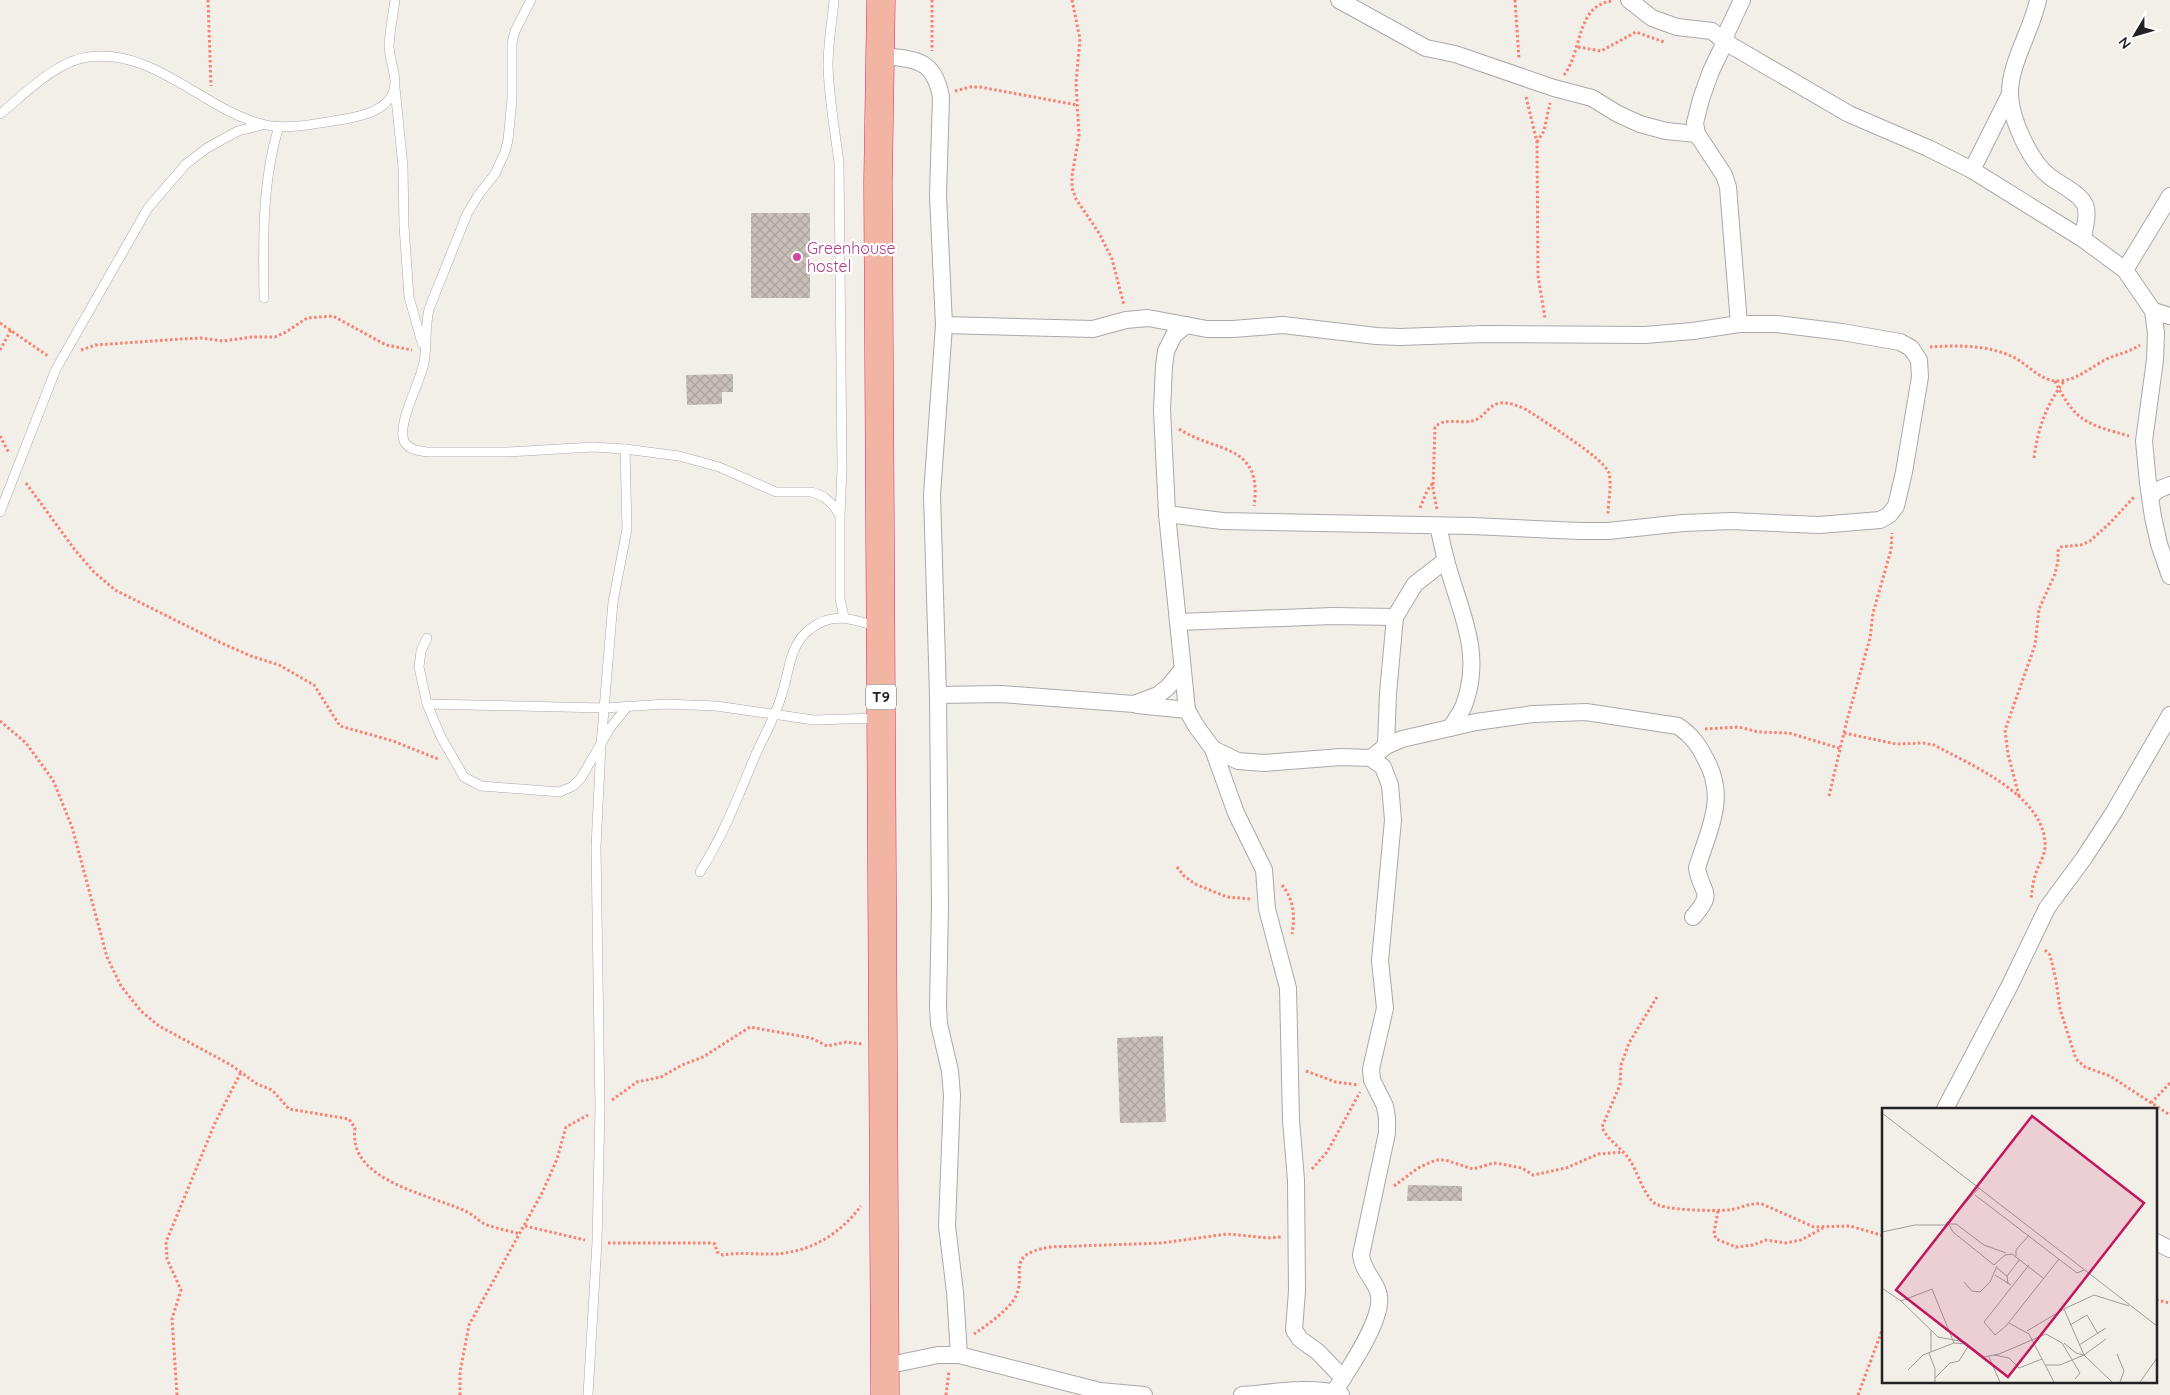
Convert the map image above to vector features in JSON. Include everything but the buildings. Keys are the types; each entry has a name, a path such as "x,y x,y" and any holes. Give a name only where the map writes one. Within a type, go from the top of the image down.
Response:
{"highway":[{"name":"T9","path":"881,0 878,182 885,1395"}],"street":[{"path":"1339,0 1426,48 1455,54 1554,88 1592,98 1618,114 1640,124 1666,131 1697,134"},
{"path":"1629,0 1652,18 1677,27 1712,31 1725,42 1849,114 1928,148 1972,170 2082,239 2125,270 2153,311 2156,333 2155,360 2144,441 2153,517 2159,544 2170,576"},
{"path":"1740,324 1728,187 1719,167 1697,134 1695,123 1711,71 1742,0"},
{"path":"1972,170 2010,94 2013,76 2038,0"},
{"path":"880,56 907,58 922,63 932,71 938,81 941,97 938,204 944,325 932,494 938,695 940,907 938,1006 939,1024 950,1071 952,1095 947,1226 959,1350"},
{"path":"2010,94 2012,108 2020,130 2029,152 2038,166 2048,176 2078,196 2084,204 2086,213 2082,239"},
{"path":"2125,270 2170,196"},
{"path":"2153,311 2170,316"},
{"path":"944,325 1093,329 1126,320 1148,318 1207,329 1283,325 1400,337 1484,334 1645,335 1693,331 1740,324 1777,324 1900,342 1911,348 1919,360 1920,377 1904,472 1896,506 1889,515 1880,520 1854,524 1820,525 1731,521 1683,523 1608,531 1222,521 1167,514"},
{"path":"1186,325 1174,335 1166,351 1162,410 1167,514 1187,710 1213,749 1236,813 1264,870 1267,909 1288,988 1291,1120 1296,1180 1297,1291 1294,1330 1300,1339 1318,1352 1339,1390"},
{"path":"2149,490 2160,489 2170,485"},
{"path":"2153,517 2170,535"},
{"path":"1438,526 1446,560 1464,614 1470,642 1472,669 1464,708 1450,728"},
{"path":"1386,746 1388,693 1395,617 1408,592 1415,584 1446,560"},
{"path":"1179,622 1332,616 1395,617"},
{"path":"1134,704 1158,695 1168,687 1182,670"},
{"path":"938,695 1001,694 1187,710"},
{"path":"1371,758 1386,746 1402,738 1476,722 1533,714 1586,712 1678,726 1690,734 1708,762 1715,778 1718,797 1716,811 1697,868 1698,875 1706,891 1706,900 1693,917"},
{"path":"1947,1108 2047,908 2084,858 2114,812 2170,715"},
{"path":"1213,749 1238,761 1264,763 1341,757 1371,758 1383,768 1390,785 1393,820 1380,952 1385,1008 1371,1069 1372,1080 1385,1106 1387,1133 1361,1255 1366,1274 1376,1286 1380,1303 1364,1345 1339,1390"},
{"path":"2158,1243 2170,1249"},
{"path":"885,1366 959,1350 1100,1391 1144,1395"},
{"path":"1242,1395 1309,1390 1339,1390"}],"lane":[{"path":"395,0 389,46 403,167 404,226 409,297 425,352"},
{"path":"531,0 515,31 512,43 512,98 505,152 495,174 479,194 467,214 438,285 426,325 424,364 403,431 404,441 408,446 428,452 482,453 593,447 625,448 704,462 776,492 812,492 824,497 834,506 840,516"},
{"path":"834,0 830,24 828,66 839,163 842,469 840,599 844,617"},
{"path":"0,114 57,69 72,60 89,57 126,60 152,68 210,100 263,125"},
{"path":"0,512 56,369 104,288 131,235 148,208 167,184 186,164 206,148 238,131 263,125 279,126 328,122 356,117 373,112 385,104 392,95 395,85"},
{"path":"264,298 264,227 267,189 271,157 279,126"},
{"path":"588,1395 597,1242 600,1108 596,847 601,744 613,602 627,530 625,448"},
{"path":"700,872 713,852 735,809 781,697 790,658 798,642 809,629 822,621 834,617 844,617 881,628"},
{"path":"427,638 419,667 428,704 441,737 464,777 481,786 560,792 573,786 581,778 610,728 627,706"},
{"path":"428,704 604,708 666,704 716,706 814,720 881,718"}],"path":[{"path":"208,0 210,100"},
{"path":"932,0 932,71"},
{"path":"1072,0 1080,32 1077,65 1079,135 1072,188 1076,199 1099,233 1112,259 1123,298 1126,320"},
{"path":"1514,0 1519,43 1519,76 1537,142 1538,276 1549,334"},
{"path":"1537,142 1544,131 1554,88 1571,66 1590,11 1600,3 1619,0"},
{"path":"1578,47 1602,52 1636,32 1660,42 1666,42 1689,29"},
{"path":"941,97 970,87 980,86 1077,105"},
{"path":"0,323 44,355 64,355 96,345 194,338 223,341 252,337 275,338 306,318 333,316 386,345 425,352"},
{"path":"0,350 11,330"},
{"path":"1911,348 1957,346 1997,351 2012,356 2042,377 2055,381 2077,376 2106,359 2130,351 2156,333"},
{"path":"2034,458 2040,423 2047,407 2066,380"},
{"path":"2055,381 2076,414 2084,421 2102,429 2144,441"},
{"path":"1438,526 1434,482 1435,427 1439,423 1471,422 1477,420 1494,404 1500,403 1517,405 1593,454 1604,465 1609,473 1608,531"},
{"path":"1162,410 1180,430 1223,446 1241,457 1251,470 1255,483 1256,495 1252,521"},
{"path":"17,469 75,550 94,572 115,590 225,645 280,665 314,685 340,726 440,759 447,764 450,771 457,776 464,777"},
{"path":"1414,525 1427,491 1434,482"},
{"path":"2019,796 2008,754 2005,730 2035,646 2039,609 2055,574 2058,551 2062,547 2081,545 2100,533 2149,490"},
{"path":"1829,796 1865,661 1874,613 1891,550 1892,526 1889,515"},
{"path":"0,721 26,743 53,780 72,827 107,957 121,986 140,1011 159,1026 241,1072 256,1084 272,1090 290,1109 348,1119 355,1128 354,1142 362,1159 381,1178 465,1211 485,1225 520,1234"},
{"path":"1690,734 1708,728 1739,727 1758,732 1803,736 1842,749"},
{"path":"1844,734 1896,744 1923,743 1934,745 2002,784 2019,796 2030,807 2039,821 2045,848 2034,879 2030,902"},
{"path":"1177,867 1184,876 1195,884 1227,897 1248,898 1257,908 1267,909"},
{"path":"2033,938 2050,955 2060,1009 2076,1059 2085,1067 2110,1076 2170,1115"},
{"path":"1657,997 1629,1043 1624,1055 1620,1085 1602,1127 1605,1135 1624,1152 1649,1196 1657,1205 1718,1210 1741,1208 1755,1203 1762,1204 1803,1223 1824,1228 1850,1226 1882,1235"},
{"path":"460,1395 460,1372 469,1325 525,1226 557,1159 566,1127 600,1108 637,1082 661,1077 682,1065 703,1057 750,1027 811,1038 827,1046 846,1042 884,1048"},
{"path":"1290,1064 1323,1078 1363,1085 1327,1152 1309,1172 1296,1180"},
{"path":"177,1395 172,1319 181,1290 167,1259 166,1242 215,1123 241,1072"},
{"path":"2151,1103 2170,1082"},
{"path":"1373,1202 1418,1168 1436,1160 1445,1160 1473,1168 1494,1163 1522,1168 1533,1174 1566,1168 1598,1154 1624,1152"},
{"path":"525,1226 597,1242 617,1244 710,1242 714,1244 717,1252 724,1255 790,1252 828,1238 854,1216 864,1203"},
{"path":"1718,1210 1714,1233 1716,1239 1736,1247 1753,1245 1766,1240 1786,1243 1801,1240 1824,1228"},
{"path":"946,1395 949,1368 959,1350 1013,1301 1017,1291 1022,1260 1026,1254 1034,1250 1070,1246 1162,1243 1227,1234 1268,1238 1296,1234"},
{"path":"1858,1395 1882,1330"}],"place":[{"name":"Greenhouse hostel","path":"797,257"}]}
